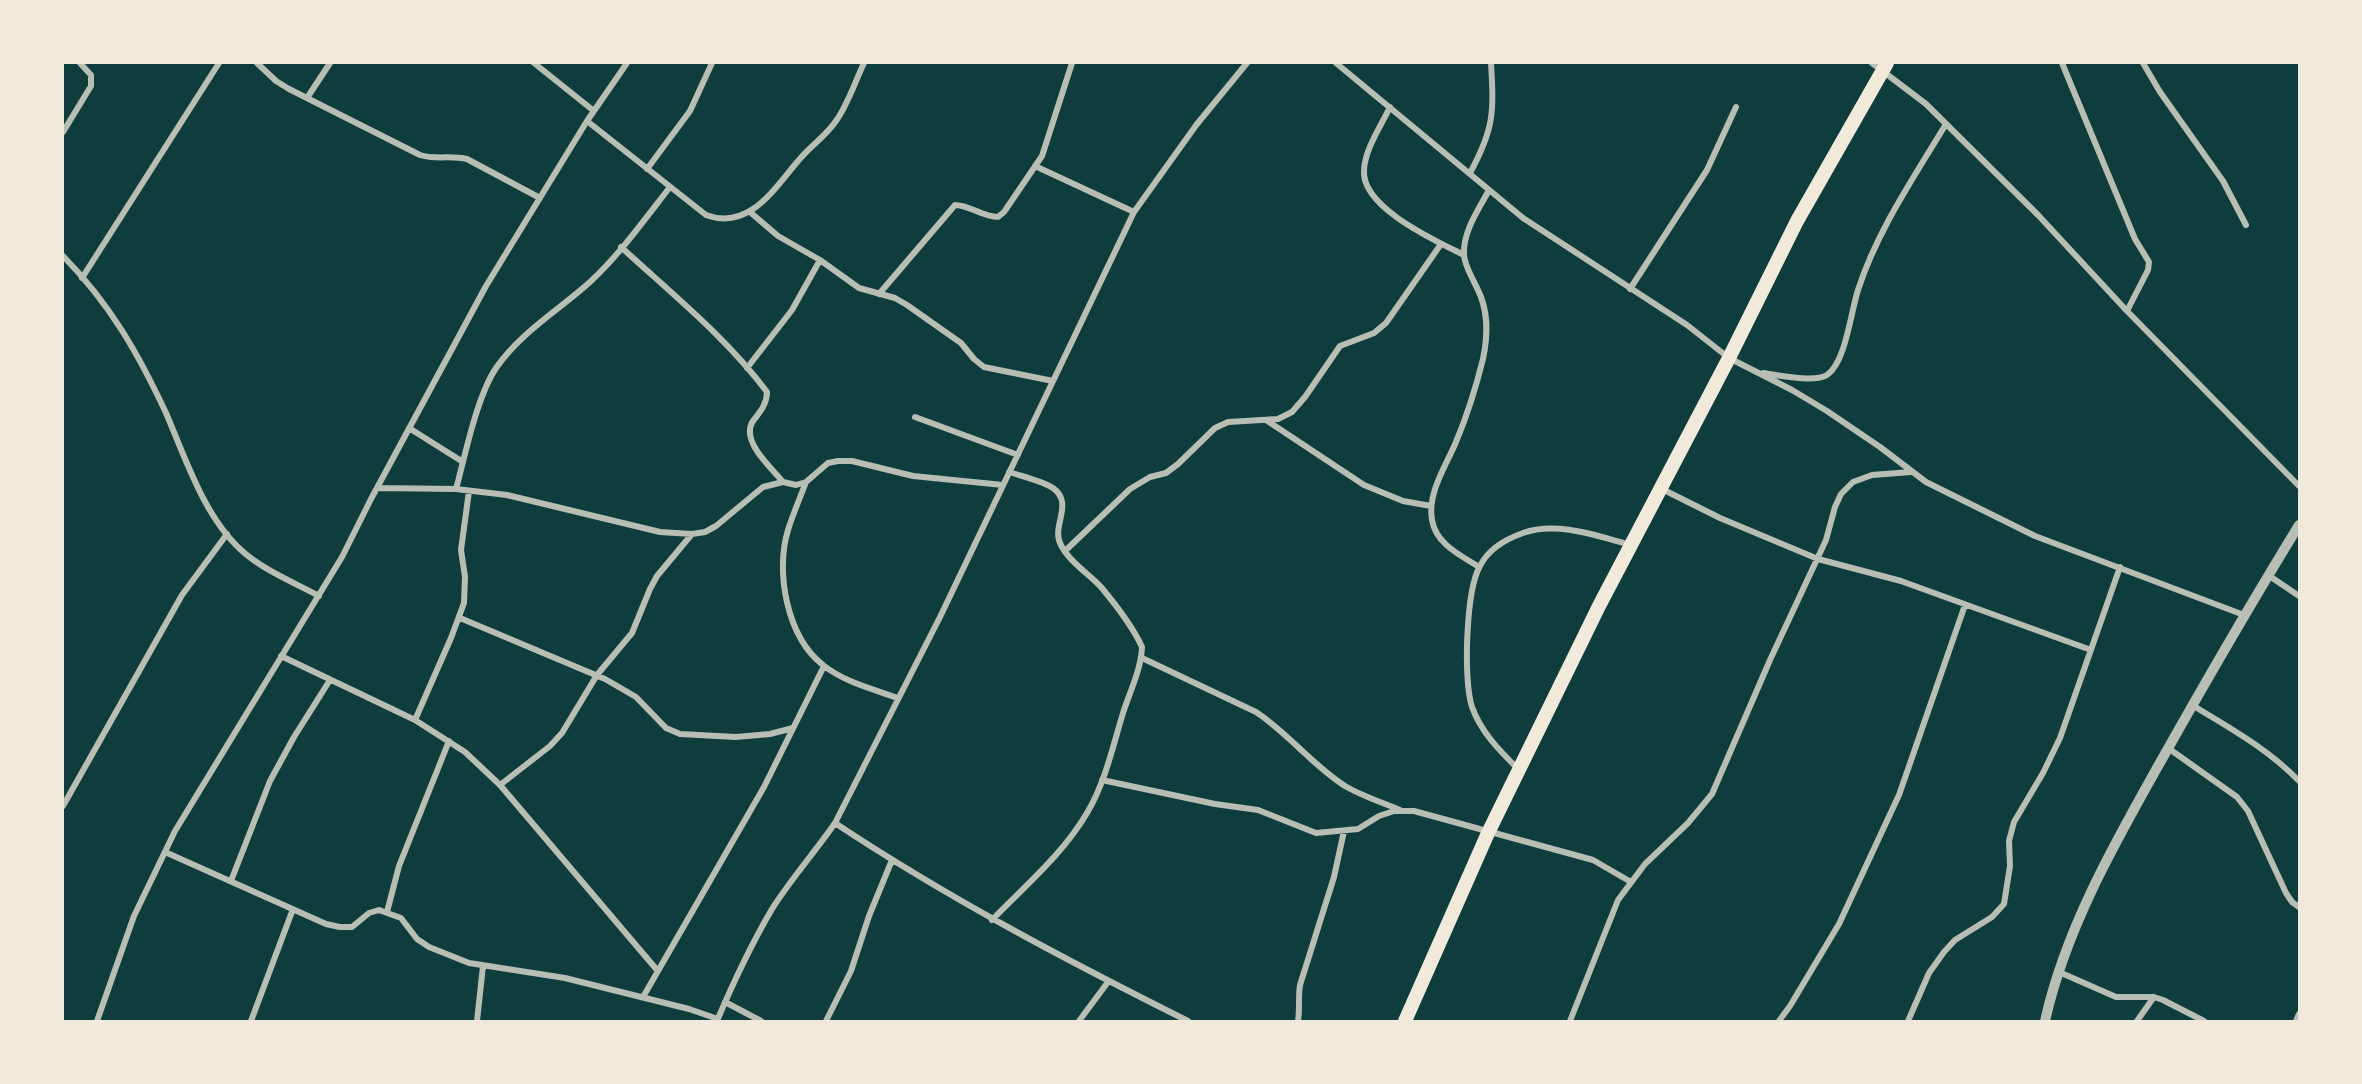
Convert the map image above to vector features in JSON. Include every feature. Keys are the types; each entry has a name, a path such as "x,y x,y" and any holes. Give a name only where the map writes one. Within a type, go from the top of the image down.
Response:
{"main road":[{"path":"1405,1021 1488,833 1599,606 1662,489 1797,221 1881,65"}],"street":[{"path":"63,132 91,86 92,75 80,63"},
{"path":"82,278 219,63"},
{"path":"257,63 276,81 420,155 454,156 467,159 540,198"},
{"path":"307,98 330,63"},
{"path":"534,63 594,111"},
{"path":"97,1021 124,941 143,895 188,809 342,557 376,488 467,319 587,121 627,63"},
{"path":"647,169 690,111 712,63"},
{"path":"587,121 706,215 722,219 750,212 759,206 797,161 832,126 864,63"},
{"path":"879,294 955,205 963,205 988,217 998,217 1004,212 1042,156 1072,63"},
{"path":"165,852 326,924 352,927 369,914 379,910 401,918 417,939 429,947 483,966 549,975 689,1009 717,1020 744,960 773,907 835,823 940,617 1134,212 1197,124 1247,63"},
{"path":"1336,63 1523,218 1687,325 1729,358 1827,411 1926,482 2026,532 2244,615"},
{"path":"1470,173 1491,127 1491,63"},
{"path":"2062,63 2135,239 2149,262 2148,270 2127,311"},
{"path":"2143,63 2160,92 2223,181 2246,225"},
{"path":"1881,65 1946,124 2038,216 2127,311 2299,486"},
{"path":"1390,107 1366,157 1364,185 1381,206 1441,244 1464,255"},
{"path":"1630,289 1707,170 1736,107"},
{"path":"1757,372 1808,378 1820,378 1829,374 1842,347 1857,291 1876,244 1946,124"},
{"path":"1035,166 1134,212"},
{"path":"456,489 485,393 495,369 512,349 542,321 592,280 670,188"},
{"path":"1479,567 1449,548 1437,536 1432,521 1431,506 1469,406 1483,359 1487,320 1485,307 1464,255 1469,228 1489,190"},
{"path":"750,212 778,236 820,260 859,288 895,298 951,336 984,366 1053,381"},
{"path":"1065,551 1130,489 1150,477 1172,469 1215,428 1228,422 1278,419 1292,412 1340,346 1374,333 1386,323 1441,244"},
{"path":"621,247 680,300 747,368 767,392 767,399 751,425 749,433 761,456 783,482"},
{"path":"63,256 129,339 204,498 226,534 241,550 257,561 319,596"},
{"path":"747,368 792,310 820,260"},
{"path":"915,417 1018,455"},
{"path":"1265,420 1364,485 1403,501 1431,506"},
{"path":"409,428 463,462"},
{"path":"898,698 858,684 824,666 804,645 790,615 786,594 785,546 788,531 806,482 828,463 852,461 913,476 1003,486"},
{"path":"992,920 1075,832 1088,811 1102,780 1142,658 1143,647 1100,586 1059,542 1058,532 1064,507 1061,498 1053,488 1009,472"},
{"path":"1570,1021 1618,900 1630,882 1670,838 1688,823 1712,794 1770,660 1827,540 1835,507 1841,494 1853,482 1872,475 1912,472"},
{"path":"376,488 456,489 526,498 660,532 692,534 705,532 716,526 763,487 783,482 796,484 806,482"},
{"path":"1662,489 1720,518 1818,559 1901,581 2091,650"},
{"path":"415,720 460,618 465,592 461,550 469,491"},
{"path":"2044,1021 2059,972 2095,884 2192,705 2299,525"},
{"path":"1518,769 1494,744 1482,727 1472,706 1467,658 1472,595 1479,567 1489,553 1504,542 1524,532 1550,528 1580,532 1632,545"},
{"path":"63,806 182,595 226,534"},
{"path":"500,785 550,746 562,733 597,675 632,633 657,576 692,534"},
{"path":"1908,1021 1929,973 1944,952 1955,940 1992,917 2004,904 2010,866 2009,841 2013,822 2060,738 2120,567"},
{"path":"2268,575 2299,596"},
{"path":"1779,1021 1791,1006 1839,924 1899,795 1965,605"},
{"path":"460,618 597,675 636,697 666,728 680,734 736,737 770,734 793,728"},
{"path":"281,656 415,720 465,752 500,785 657,970"},
{"path":"1142,658 1256,712 1304,754 1344,785 1364,796 1404,811 1434,815 1488,833 1593,860 1630,882"},
{"path":"643,997 764,787 824,666"},
{"path":"231,881 270,781 294,737 330,680"},
{"path":"2192,705 2258,744 2299,781"},
{"path":"387,912 399,866 449,741"},
{"path":"2168,748 2237,797 2248,811 2286,893 2299,907"},
{"path":"1102,780 1215,804 1258,810 1316,833 1358,829 1387,814 1404,811"},
{"path":"835,823 992,920 1188,1021"},
{"path":"1298,1021 1298,998 1302,977 1334,878 1344,831"},
{"path":"826,1021 851,970 869,916 892,860"},
{"path":"251,1021 293,909"},
{"path":"477,1021 483,966"},
{"path":"2059,972 2116,997 2154,997 2204,1021"},
{"path":"1079,1021 1108,981"},
{"path":"2137,1021 2154,997"},
{"path":"725,1002 761,1021"},
{"path":"2296,1021 2299,1014"}]}
